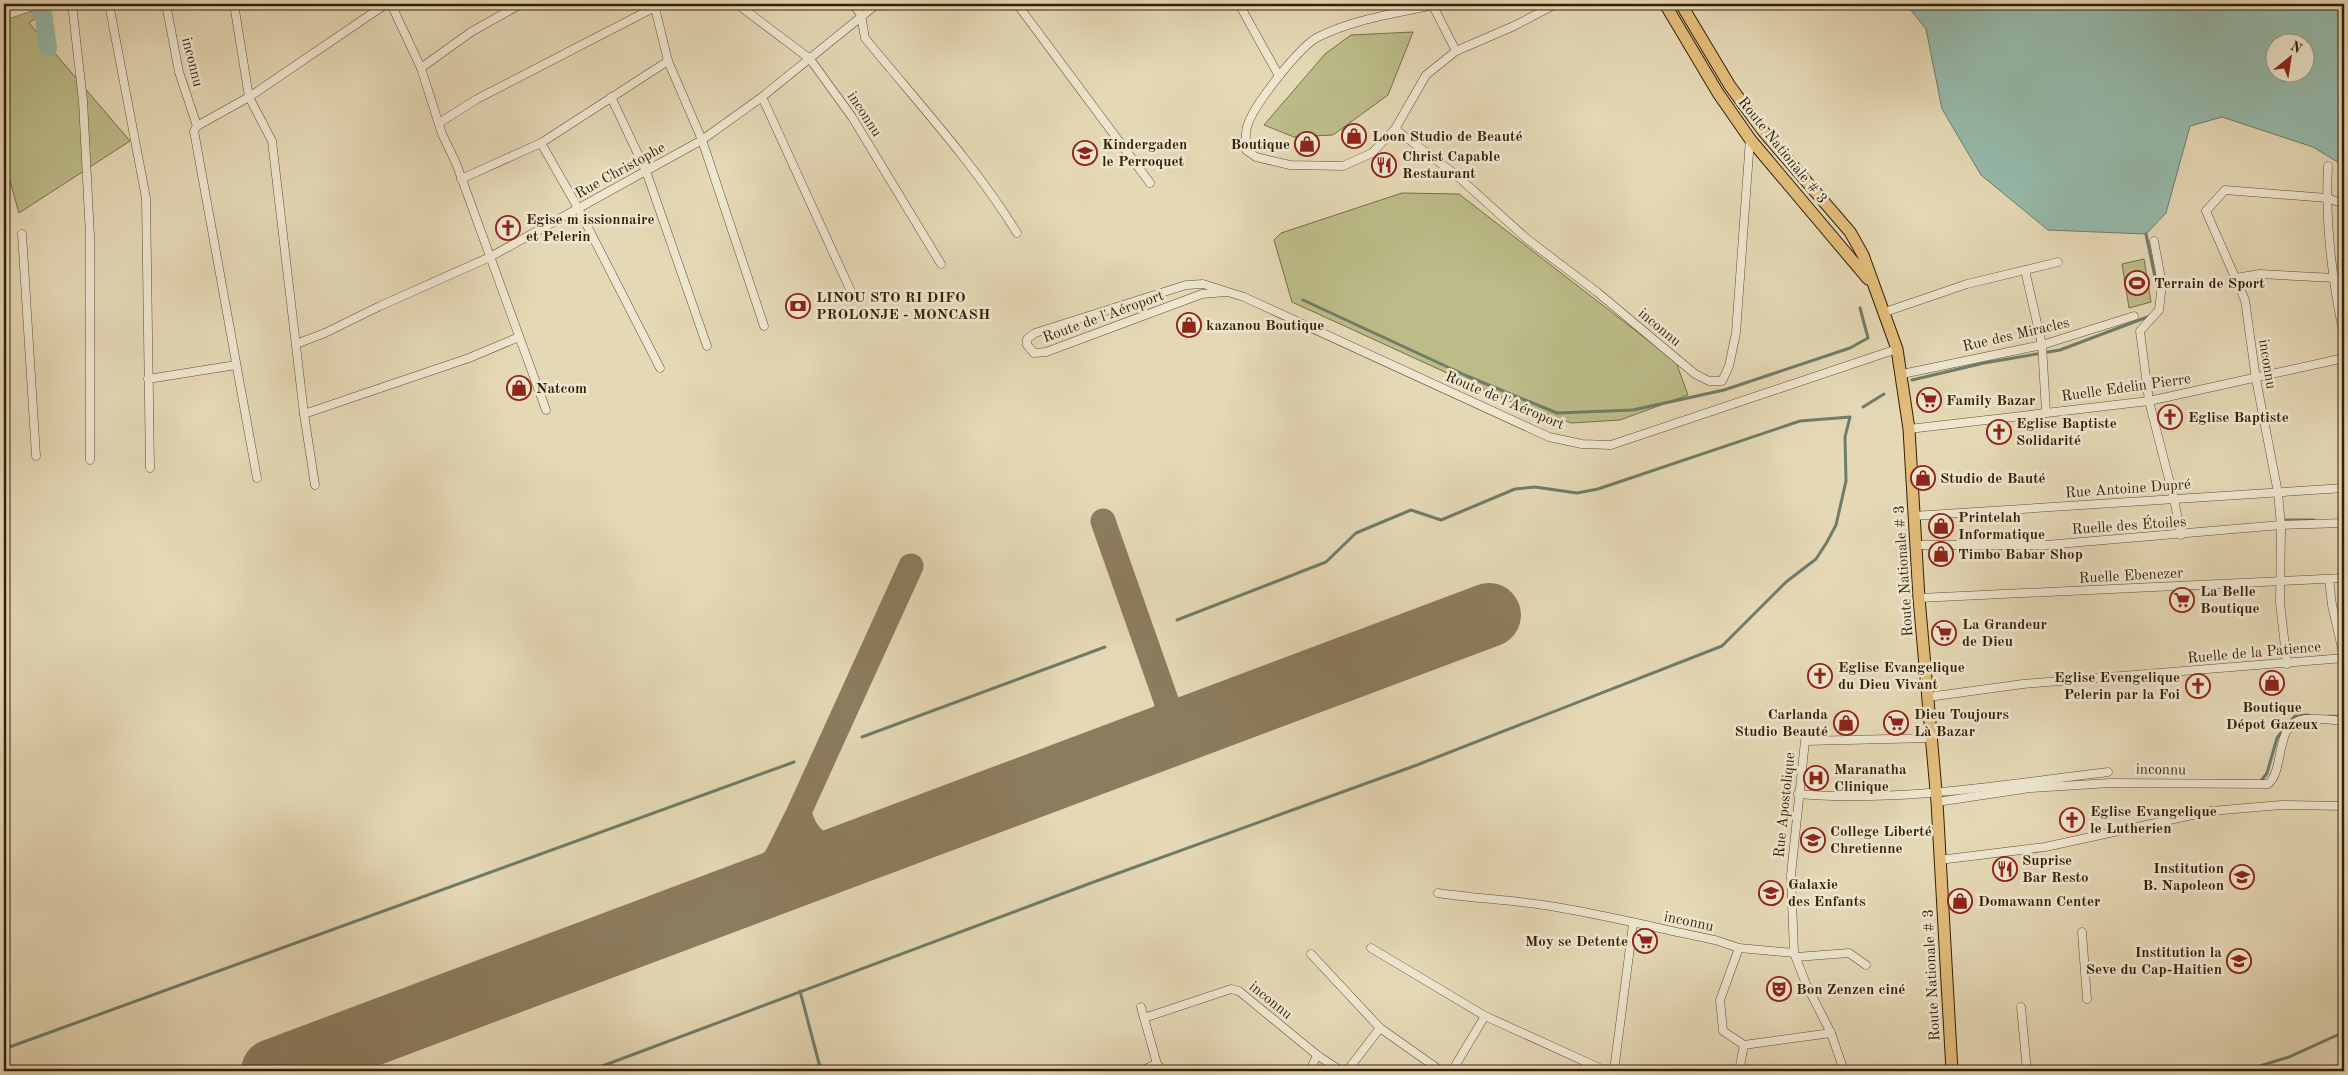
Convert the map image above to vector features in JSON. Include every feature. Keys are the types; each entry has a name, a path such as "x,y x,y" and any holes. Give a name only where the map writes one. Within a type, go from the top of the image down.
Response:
{"main road":[{"name":"Route Nationale # 3","path":"1666,4 1718,93 1750,139 1871,283"},
{"name":"Route Nationale # 3","path":"1681,4 1730,86 1763,131 1850,232 1863,256 1871,283 1885,312 1897,349 1909,429 1919,598 1936,797 1952,1071"}],"street":[{"path":"4,16 39,4"},
{"path":"72,4 83,101 90,236 90,460"},
{"path":"109,4 146,198 150,468"},
{"name":"inconnu","path":"166,4 179,72 197,126 194,137 257,478"},
{"path":"234,4 249,97 272,141 304,414 315,485"},
{"path":"197,126 249,97 386,4"},
{"path":"391,4 421,68 442,134 456,163 546,410"},
{"path":"421,68 471,32 522,4"},
{"name":"inconnu","path":"737,4 810,59 852,117 941,264"},
{"path":"853,4 860,15 865,38 993,193 1017,233"},
{"name":"Rue Christophe","path":"296,344 325,333 380,306 490,257 702,140 810,59 860,15 877,4"},
{"path":"1017,4 1150,183"},
{"path":"1239,4 1279,76"},
{"path":"1456,51 1433,4 1356,22 1316,38 1279,76 1259,103 1247,127 1246,150 1256,157 1290,165 1343,166 1372,153 1396,129 1426,75 1456,51 1514,26 1556,4"},
{"path":"439,123 477,99 657,5 668,61 702,140 764,326"},
{"path":"461,179 541,143 668,61"},
{"path":"762,96 854,298"},
{"path":"611,97 646,171 707,346"},
{"name":"inconnu","path":"1396,129 1455,174 1527,238 1597,292 1695,374 1716,382 1722,381 1729,366 1736,334 1750,139"},
{"path":"541,143 578,208 660,368"},
{"path":"2328,166 2327,198 2335,278 2344,334"},
{"name":"inconnu","path":"2287,664 2280,603 2281,525 2278,493 2256,379 2245,300 2206,211 2225,190 2327,198 2344,204"},
{"path":"22,234 36,456"},
{"path":"2154,241 2162,284 2159,310 2140,331 2149,400 2181,535"},
{"path":"1885,312 1966,284 2058,262"},
{"path":"2024,270 2042,345 2046,412"},
{"path":"2235,278 2260,274 2335,278"},
{"name":"Route de l'Aéroport","path":"1226,292 1202,294 1046,352 1034,352 1027,345 1027,340 1035,333 1186,285 1203,284 1244,297 1549,437 1582,444 1611,445 1897,349"},
{"name":"Rue des Miracles","path":"1902,374 2042,345 2134,316"},
{"path":"304,414 469,358 519,337"},
{"name":"Ruelle Edelin Pierre","path":"1909,429 2149,400 2256,379 2344,358"},
{"path":"148,379 236,365"},
{"name":"Rue Antoine Dupré","path":"1913,516 2344,488"},
{"name":"Ruelle des Étoiles","path":"1916,545 2046,545 2281,525 2344,523"},
{"name":"Ruelle Ebenezer","path":"1919,598 2344,578"},
{"path":"2329,579 2332,605 2344,658"},
{"name":"Ruelle de la Patience","path":"1928,697 2023,684 2344,658"},
{"name":"inconnu","path":"1936,797 2110,783 2268,784 2277,770 2284,736 2294,724 2303,719 2344,720"},
{"name":"Rue Apostolique","path":"1844,1071 1831,1032 1806,984 1795,955 1791,875 1805,741 1931,738"},
{"path":"1798,794 1837,798 1936,797 2108,772"},
{"path":"1939,860 2045,847 2211,811 2281,805 2344,805"},
{"name":"inconnu","path":"1438,893 1548,906 1714,940 1739,948 1795,955"},
{"path":"1614,1071 1633,924"},
{"path":"2082,932 2087,999"},
{"path":"1371,948 1485,1016 1606,1071"},
{"path":"1739,948 1720,1000 1723,1031 1744,1045 1831,1032"},
{"path":"1795,955 1849,953 1866,965"},
{"path":"1311,954 1380,1028 1441,1071"},
{"name":"inconnu","path":"1144,1018 1231,989 1239,990 1317,1055 1341,1071"},
{"path":"1140,1007 1157,1064 1163,1071"},
{"path":"2021,1007 2028,1071"},
{"path":"1452,1071 1485,1016"},
{"path":"1347,1071 1380,1028"},
{"path":"1739,1071 1744,1045"},
{"path":"1310,1071 1317,1055"},
{"path":"1140,1071 1157,1064"}],"green space":[{"path":"4,4 55,4 29,23 130,141 19,213 4,160"},
{"path":"1413,32 1388,95 1333,135 1294,137 1264,125 1325,54 1351,35"},
{"path":"1402,193 1459,194 1676,362 1688,395 1620,420 1571,423 1506,400 1292,302 1274,240 1281,233"},
{"name":"Terrain de Sport","path":"2144,259 2151,302 2129,308 2122,264"}],"shaded area":[{"path":"1906,4 2344,4 2344,166 2313,147 2222,117 2190,126 2166,213 2146,234 2048,230 1981,175 1942,109 1926,29"}],"waterway":[{"path":"35,4 43,13 48,48"},
{"path":"2146,234 2158,291"},
{"path":"1303,300 1467,376 1557,413 1633,410 1724,390 1850,348 1868,338 1860,308"},
{"path":"1912,380 1984,363 2060,350 2150,316"},
{"path":"1863,407 1884,394"},
{"path":"589,1071 1091,883 1417,765 1722,646 1786,582 1816,559 1827,542 1836,525 1846,481 1845,437 1850,417 1800,421 1598,489 1577,493 1535,487 1515,489 1441,520 1411,510 1356,533 1326,562 1177,620"},
{"path":"2284,520 2314,520"},
{"path":"862,737 1105,647"},
{"path":"2290,722 2295,716 2308,715"},
{"path":"2329,716 2344,717"},
{"path":"2261,781 2267,773 2277,738 2284,729"},
{"path":"4,1049 794,762"},
{"path":"800,991 821,1071"},
{"path":"2243,1071 2289,1057 2344,1032"}],"taxiway":[{"path":"1103,521 1167,703 1179,716 1206,721"},
{"path":"749,893 777,856 799,812 911,566"},
{"path":"1149,743 1166,725 1167,703"},
{"path":"799,812 810,836 822,846 847,856"}],"runway":[{"path":"273,1071 1489,615"}],"place":[{"name":"Loon Studio de Beauté","path":"1354,136"},
{"name":"Boutique","path":"1307,144"},
{"name":"Kindergaden le Perroquet","path":"1085,153"},
{"name":"Christ Capable Restaurant","path":"1384,165"},
{"name":"Egise m issionnaire et Pelerin","path":"508,228"},
{"name":"Terrain de Sport","path":"2137,283"},
{"name":"LINOU STO RI DIFO PROLONJE - MONCASH","path":"798,306"},
{"name":"kazanou Boutique","path":"1189,325"},
{"name":"Natcom","path":"519,388"},
{"name":"Family Bazar","path":"1929,400"},
{"name":"Eglise Baptiste","path":"2170,417"},
{"name":"Eglise Baptiste Solidarité","path":"1999,432"},
{"name":"Studio de Bauté","path":"1923,478"},
{"name":"Printelah Informatique","path":"1941,526"},
{"name":"Timbo Babar Shop","path":"1941,554"},
{"name":"La Belle Boutique","path":"2182,600"},
{"name":"La Grandeur de Dieu","path":"1944,633"},
{"name":"Eglise Evangelique du Dieu Vivant","path":"1820,676"},
{"name":"Boutique Dépot Gazeux","path":"2272,683"},
{"name":"Eglise Evengelique Pelerin par la Foi","path":"2198,686"},
{"name":"Carlanda Studio Beauté","path":"1846,723"},
{"name":"Dieu Toujours Là Bazar","path":"1896,723"},
{"name":"Maranatha Clinique","path":"1816,778"},
{"name":"Eglise Evangelique le Lutherien","path":"2072,820"},
{"name":"College Liberté Chretienne","path":"1813,840"},
{"name":"Suprise Bar Resto","path":"2005,869"},
{"name":"Institution B. Napoleon","path":"2242,877"},
{"name":"Galaxie des Enfants","path":"1771,893"},
{"name":"Domawann Center","path":"1960,901"},
{"name":"Moy se Detente","path":"1645,941"},
{"name":"Institution la Seve du Cap-Haitien","path":"2239,961"},
{"name":"Bon Zenzen ciné","path":"1779,989"}]}
